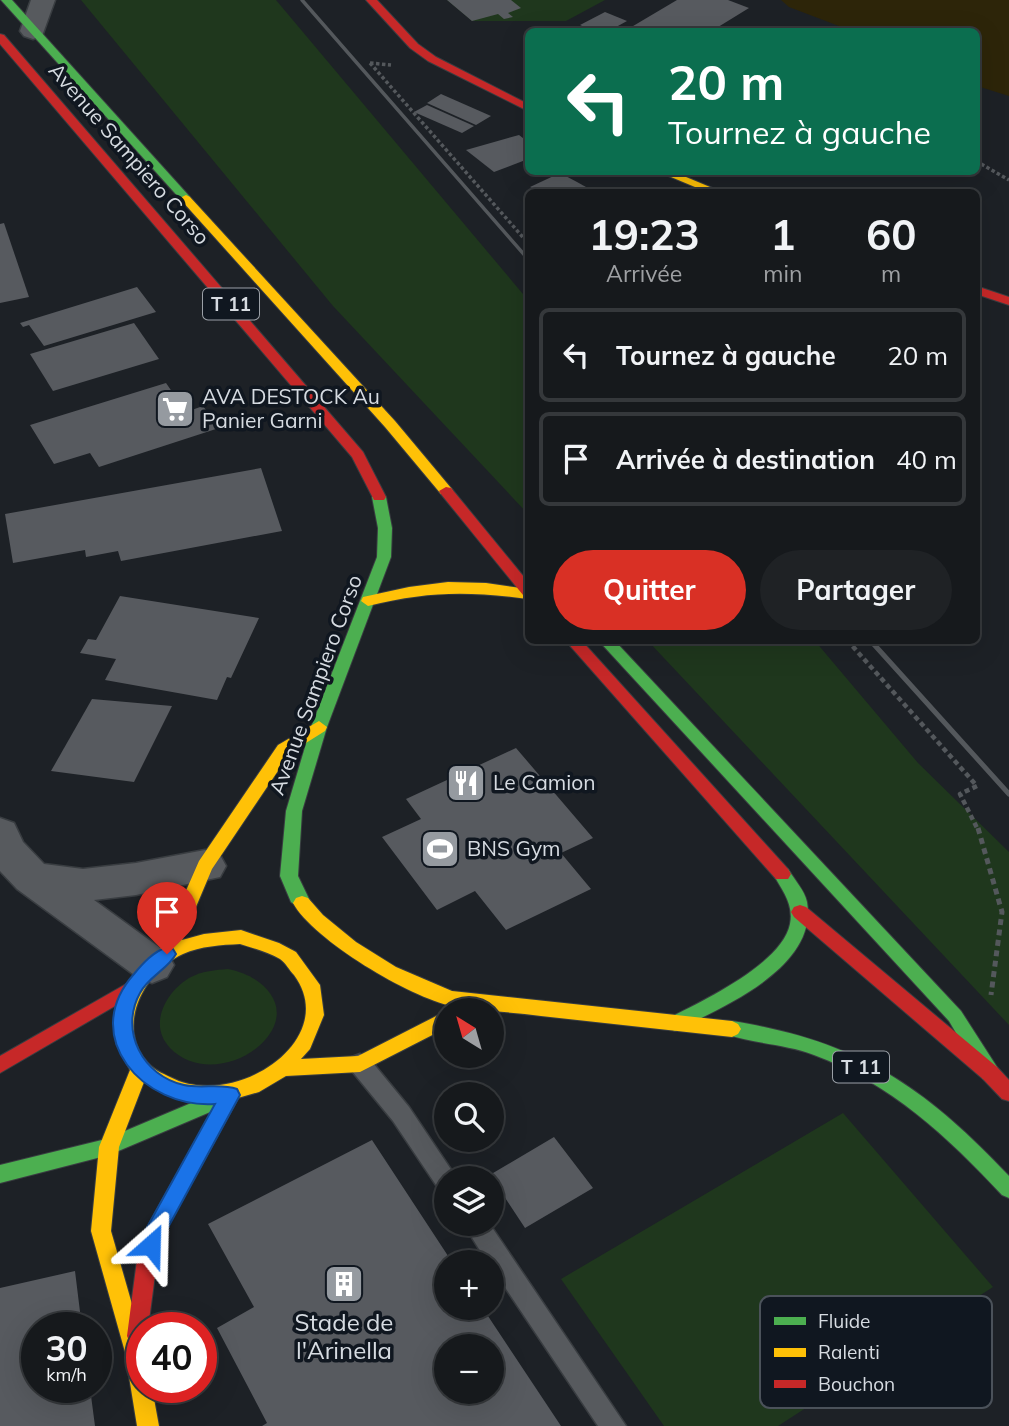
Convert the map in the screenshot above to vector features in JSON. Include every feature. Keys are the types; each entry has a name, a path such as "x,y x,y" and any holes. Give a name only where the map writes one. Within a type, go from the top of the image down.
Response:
{"main road":[{"name":"Avenue Sampiero Corso","path":"6,0 390,424 525,589"},
{"path":"370,0 414,46 432,59 525,106"},
{"name":"Avenue Sampiero Corso","path":"0,37 228,301 369,471 384,507 387,530 384,557 319,727 294,811 289,876 297,897 317,920 342,940 390,972 450,998"},
{"path":"673,175 708,189"},
{"path":"980,290 1009,301"},
{"path":"390,424 423,444 476,501"},
{"path":"368,601 413,589 453,584 473,584 525,593"},
{"path":"576,644 794,887 800,912 793,937 781,958 741,988 675,1023"},
{"path":"609,644 955,1016 990,1073"},
{"path":"0,1065 151,969 190,943 241,937 265,942 285,953 302,968 312,986 317,1007 314,1028 286,1068 247,1091 204,1097 180,1093 157,1083 140,1069 128,1051 122,1030 124,1008 151,969 205,866 284,749 319,727"},
{"path":"800,912 990,1073 1009,1093"},
{"name":"Avenue Sampiero Corso","path":"504,1009 765,1033 832,1053 884,1078 946,1127 1009,1189"},
{"path":"286,1068 360,1064 434,1025"},
{"path":"126,1320 101,1231 109,1147 140,1069"},
{"path":"0,1174 109,1147 230,1095"},
{"path":"140,1312 147,1260 155,1231 230,1095"},
{"path":"144,1403 148,1426"}],"street":[{"path":"33,31 43,0"},
{"path":"0,834 6,850 32,878 151,969"},
{"path":"32,878 83,885 136,879 205,866"}],"lane":[{"path":"360,1064 401,1114 436,1166"},
{"path":"484,1236 614,1426"}],"path":[{"path":"370,63 525,240"},
{"path":"980,163 1009,180"},
{"path":"851,644 977,786 960,794 976,825 1002,912 990,997"}],"green space":[{"path":"81,0 276,0 525,296 525,511 333,306"},
{"path":"447,0 605,0 566,21 472,21"},
{"path":"651,644 818,644 918,763 1009,852 1009,1025"},
{"path":"228,969 252,978 270,994 277,1015 273,1027 265,1040 244,1056 219,1064 193,1062 170,1048 163,1039 160,1018 163,1008 174,990 191,977"},
{"path":"843,1113 993,1287 979,1296 760,1296 760,1408 806,1408 778,1426 664,1426 561,1279"}],"sand":[{"path":"781,0 1009,0 1009,96 980,87 980,28 844,28 789,7"}],"building":[{"path":"447,0 511,0 521,8 508,13 513,17 504,19 498,14 472,21"},
{"path":"677,0 728,0 749,8 716,28 630,28"},
{"path":"605,12 627,21 614,28 586,28 580,25"},
{"path":"441,94 491,116 476,125 427,103"},
{"path":"427,105 474,126 462,133 414,112"},
{"path":"519,135 525,140 525,160 494,172 466,150"},
{"path":"556,175 564,175 589,189 534,189 530,187"},
{"path":"4,223 29,297 0,303 0,224"},
{"path":"137,287 156,312 44,346 29,325 23,327 20,323"},
{"path":"134,323 159,359 53,391 30,354"},
{"path":"166,383 186,412 203,406 219,428 99,467 90,453 54,464 30,425"},
{"path":"261,468 282,531 121,561 118,551 86,557 85,550 13,563 5,514"},
{"path":"120,596 259,618 231,678 227,677 217,700 105,680 116,659 80,653 88,639 96,640"},
{"path":"92,699 172,706 134,782 51,771"},
{"path":"516,748 593,838 561,853 591,889 506,930 475,891 437,910 382,837 421,819 406,799"},
{"path":"554,1137 593,1188 525,1228 504,1196 504,1167"},
{"name":"Stade de l'Arinella","path":"372,1140 444,1250 434,1250 434,1320 491,1320 500,1334 434,1334 434,1404 504,1404 504,1340 561,1426 262,1426 267,1423 217,1328 254,1307 208,1224"},
{"path":"75,1271 80,1312 21,1312 21,1403 92,1403 95,1426 0,1426 0,1288"}],"railway":[{"path":"302,0 525,256"},
{"path":"874,644 1009,794"}],"traffic: fast":[{"path":"6,0 186,199"},
{"path":"302,903 289,876 294,811 319,727 384,557 385,528 379,497"},
{"path":"609,644 955,1016 990,1073"},
{"path":"675,1023 747,984 771,966 789,946 799,924 798,900 782,874"},
{"path":"732,1029 776,1036 816,1047 852,1062 886,1081 949,1129 1009,1189"},
{"path":"0,1174 109,1147 222,1098"}],"traffic: slow":[{"path":"673,175 708,189"},
{"path":"186,199 390,424 446,491"},
{"path":"368,601 448,587 486,588 525,594"},
{"path":"167,954 205,866 284,749 319,727"},
{"path":"302,903 317,920 350,947 390,972 450,998 732,1029"},
{"path":"241,937 290,957 311,985 315,1015 304,1044 282,1069 252,1087 217,1096 180,1092 145,1073 132,1059 124,1026 133,992 155,963 169,953 204,941 241,937"},
{"path":"287,1068 360,1064 434,1025"},
{"path":"140,1069 109,1147 101,1231 135,1352 148,1426"}],"traffic: jam":[{"path":"371,0 414,46 432,59 525,106"},
{"path":"0,37 358,455 379,497"},
{"path":"980,291 1009,301"},
{"path":"446,491 525,587"},
{"path":"576,644 782,874"},
{"path":"800,912 990,1073 1009,1093"},
{"path":"0,1065 133,987"},
{"path":"140,1312 147,1260 155,1231 231,1095"}],"place":[{"name":"AVA DESTOCK Au Panier Garni","path":"175,409"},
{"name":"Le Camion","path":"466,783"},
{"name":"BNS Gym","path":"440,849"},
{"name":"Stade de l'Arinella","path":"344,1284"}],"route":[{"path":"151,1245 155,1231 180,1191 230,1095 204,1097 180,1093 157,1083 140,1069 128,1051 122,1030 124,1008 133,987 152,965 167,954"}]}
